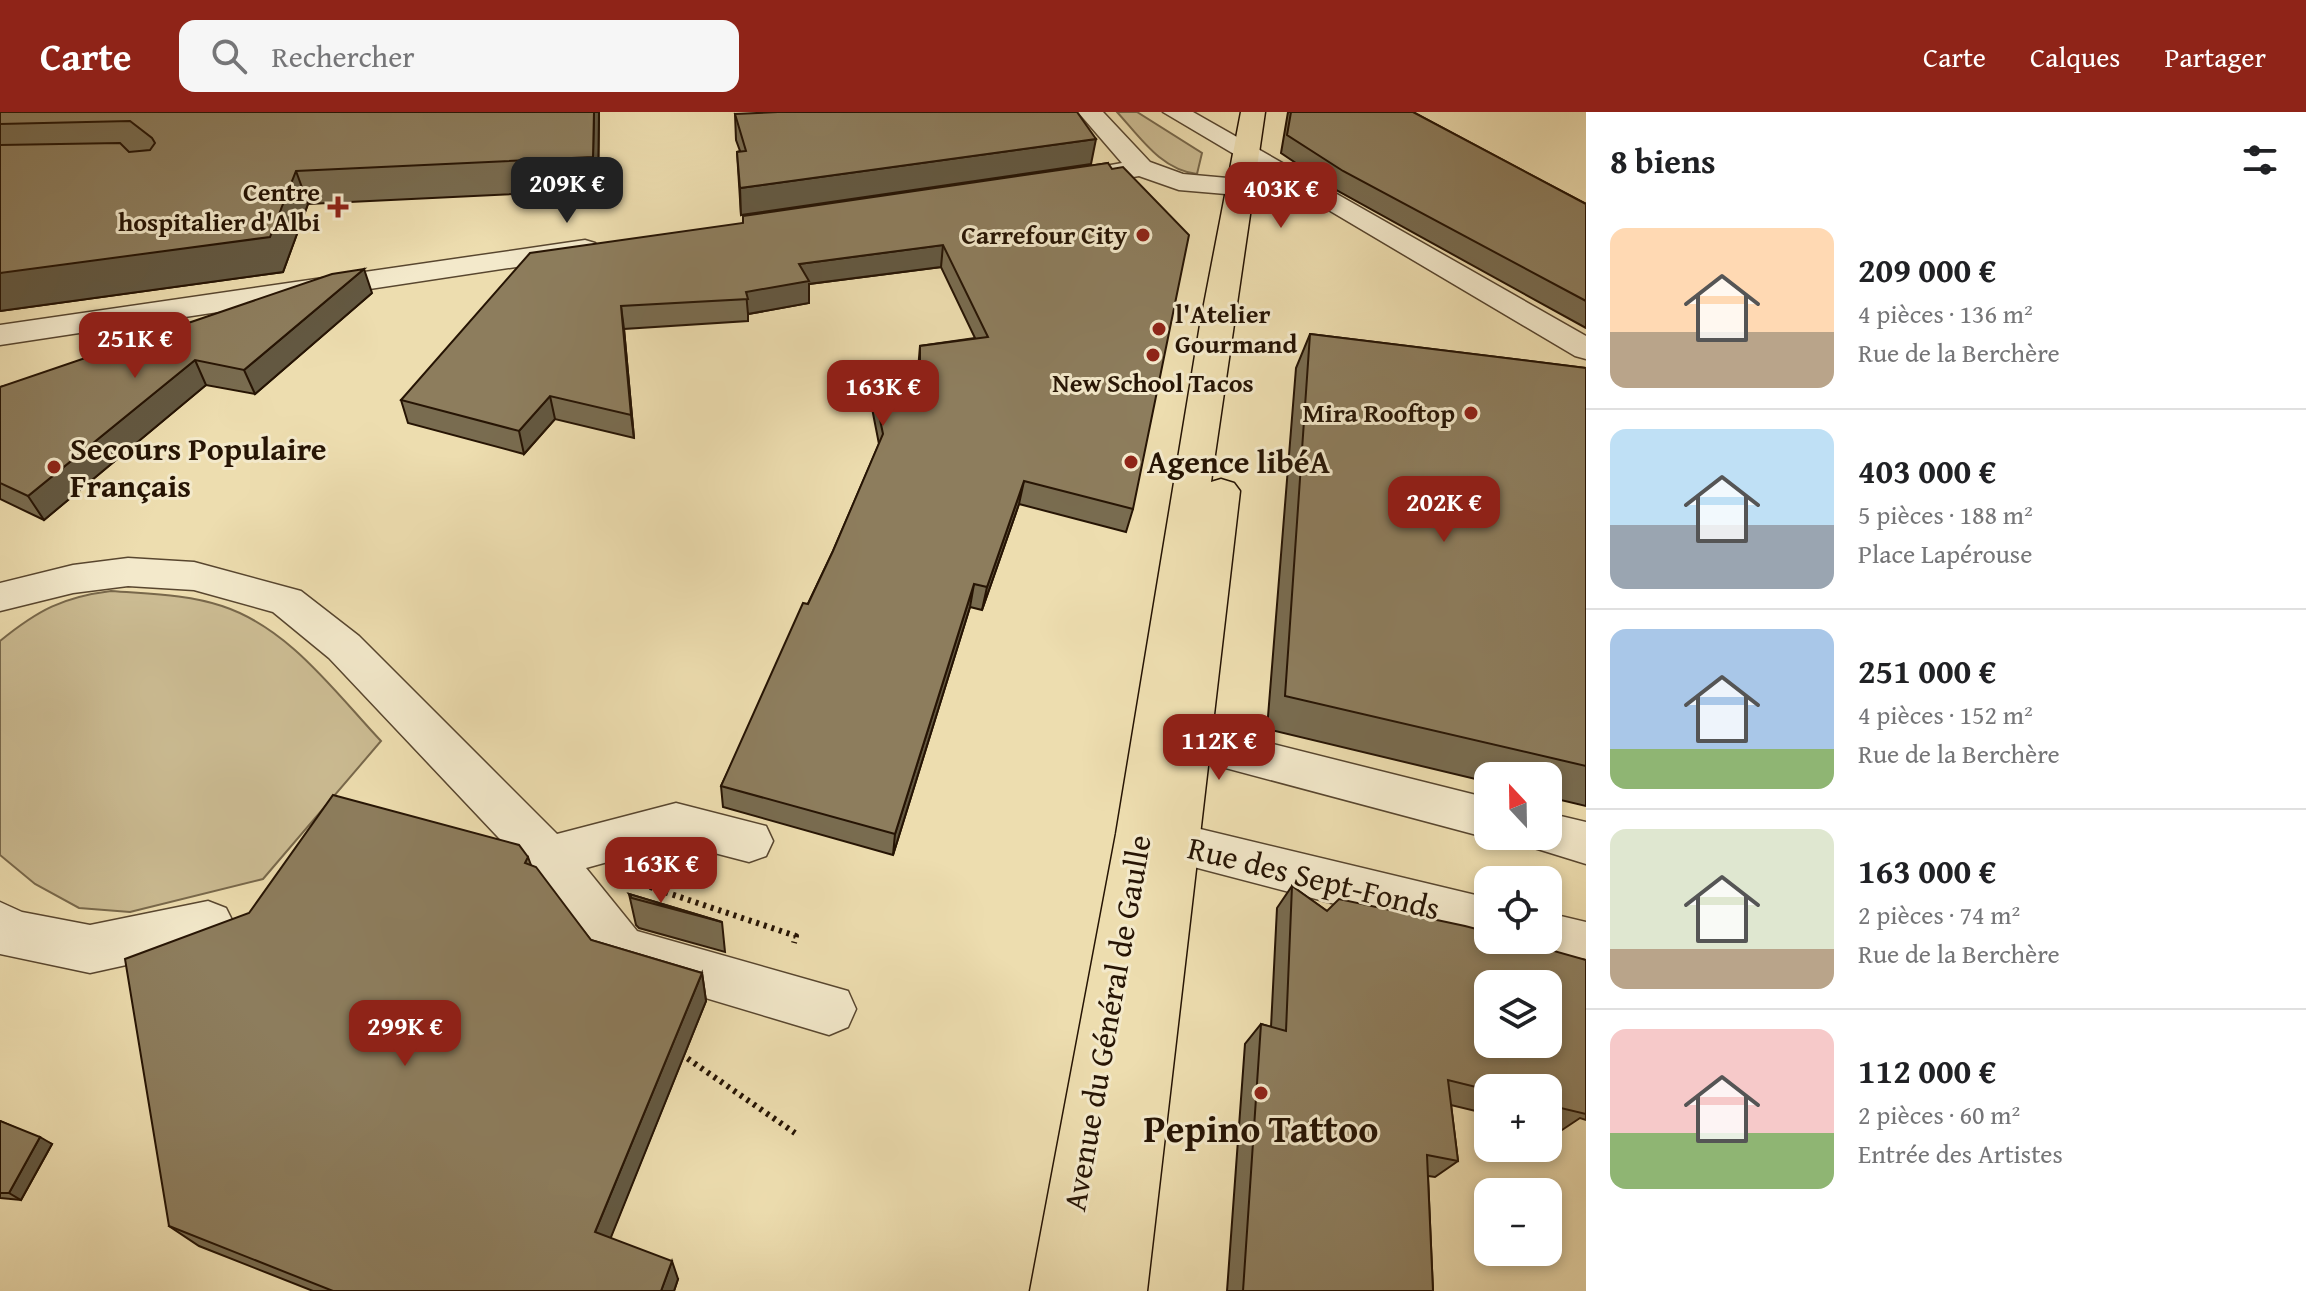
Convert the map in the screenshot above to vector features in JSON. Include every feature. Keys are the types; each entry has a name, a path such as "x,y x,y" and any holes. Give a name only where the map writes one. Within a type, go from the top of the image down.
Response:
{"main road":[{"path":"1252,174 1253,112"},
{"path":"1252,174 1273,112"},
{"name":"Avenue du Général de Gaulle","path":"1062,1291 1158,838 1189,741 1249,263 1252,174"},
{"name":"Avenue du Général de Gaulle","path":"1115,1291 1158,838 1216,325 1252,174"}],"street":[{"path":"1090,112 1141,168 1179,182 1252,174"},
{"path":"1175,112 1252,174 1586,349"},
{"path":"1035,185 1141,168"},
{"path":"0,335 608,246"},
{"path":"2,599 73,579 128,572 194,576 287,601 344,647 548,857 620,950 829,1009"},
{"path":"1189,741 1474,814"},
{"path":"548,857 676,823 749,841"},
{"path":"1562,837 1586,843"},
{"name":"Rue des Sept-Fonds","path":"1158,838 1474,917"},
{"path":"0,925 7,933 90,949 208,924"},
{"path":"1562,940 1586,946"}],"path":[{"path":"674,1048 795,1133"}],"shaded area":[{"path":"1117,112 1137,112 1202,153 1197,174 1162,159"},
{"path":"111,591 195,599 246,616 268,629 309,663 381,741 263,879 130,912 79,908 35,884 0,855 0,641 27,621 65,601"}],"building":[{"path":"0,112 594,112 593,157 296,171 270,237 0,273 0,145 120,143 129,152 150,150 155,143 130,121 0,124"},
{"path":"1077,112 1096,139 740,188 737,152 746,151 735,114"},
{"path":"1291,112 1413,112 1586,204 1586,301 1343,171 1287,135"},
{"path":"1108,163 1112,169 1123,167 1189,235 1133,509 1024,481 987,587 974,584 895,834 721,786 803,603 808,604 833,551 883,434 871,376 920,370 920,346 988,337 943,245 799,264 809,281 746,292 748,299 621,306 631,415 550,396 519,431 401,400 530,253 743,223 743,216"},
{"path":"364,269 244,370 195,360 28,496 0,483 0,387 332,274"},
{"path":"1310,334 1586,368 1586,766 1285,696"},
{"path":"333,795 519,845 528,857 525,863 536,867 591,940 702,973 595,1232 672,1261 661,1291 333,1291 169,1226 125,959 249,913"},
{"path":"1292,886 1327,911 1339,899 1474,928 1474,954 1562,953 1586,960 1586,1114 1562,1108 1562,1074 1474,1074 1474,1086 1448,1080 1458,1161 1427,1155 1433,1291 1243,1291 1261,1024 1286,1031"},
{"path":"629,894 722,922 632,898"},
{"path":"0,1121 40,1137 9,1193 0,1193"}],"place":[{"name":"Centre hospitalier d'Albi","path":"338,207"},
{"name":"Carrefour City","path":"1143,235"},
{"name":"l'Atelier Gourmand","path":"1159,329"},
{"name":"New School Tacos","path":"1153,355"},
{"name":"Mira Rooftop","path":"1471,413"},
{"name":"Agence libéA","path":"1131,462"},
{"name":"Secours Populaire Français","path":"54,467"},
{"name":"Pepino Tattoo","path":"1261,1093"}]}
